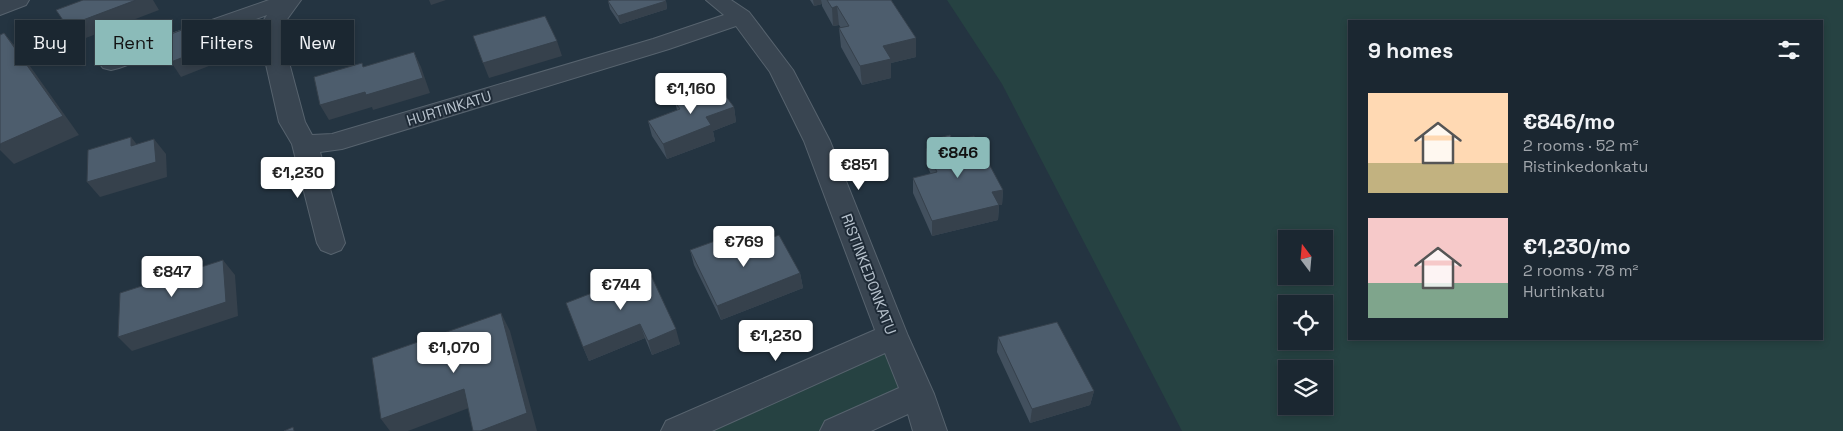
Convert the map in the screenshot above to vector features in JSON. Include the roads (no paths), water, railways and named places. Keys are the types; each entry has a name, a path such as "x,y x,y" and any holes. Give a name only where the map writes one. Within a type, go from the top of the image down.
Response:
{"street":[{"path":"0,8 18,0"},
{"path":"172,42 290,0"},
{"path":"290,0 269,29 292,122 305,144 330,243"},
{"name":"RISTINKEDONKATU","path":"717,0 741,17 781,70 817,141 918,394 930,431"},
{"name":"HURTINKATU","path":"305,144 333,143 679,38 741,17"},
{"path":"678,431 894,336"},
{"path":"837,431 918,394"}]}
